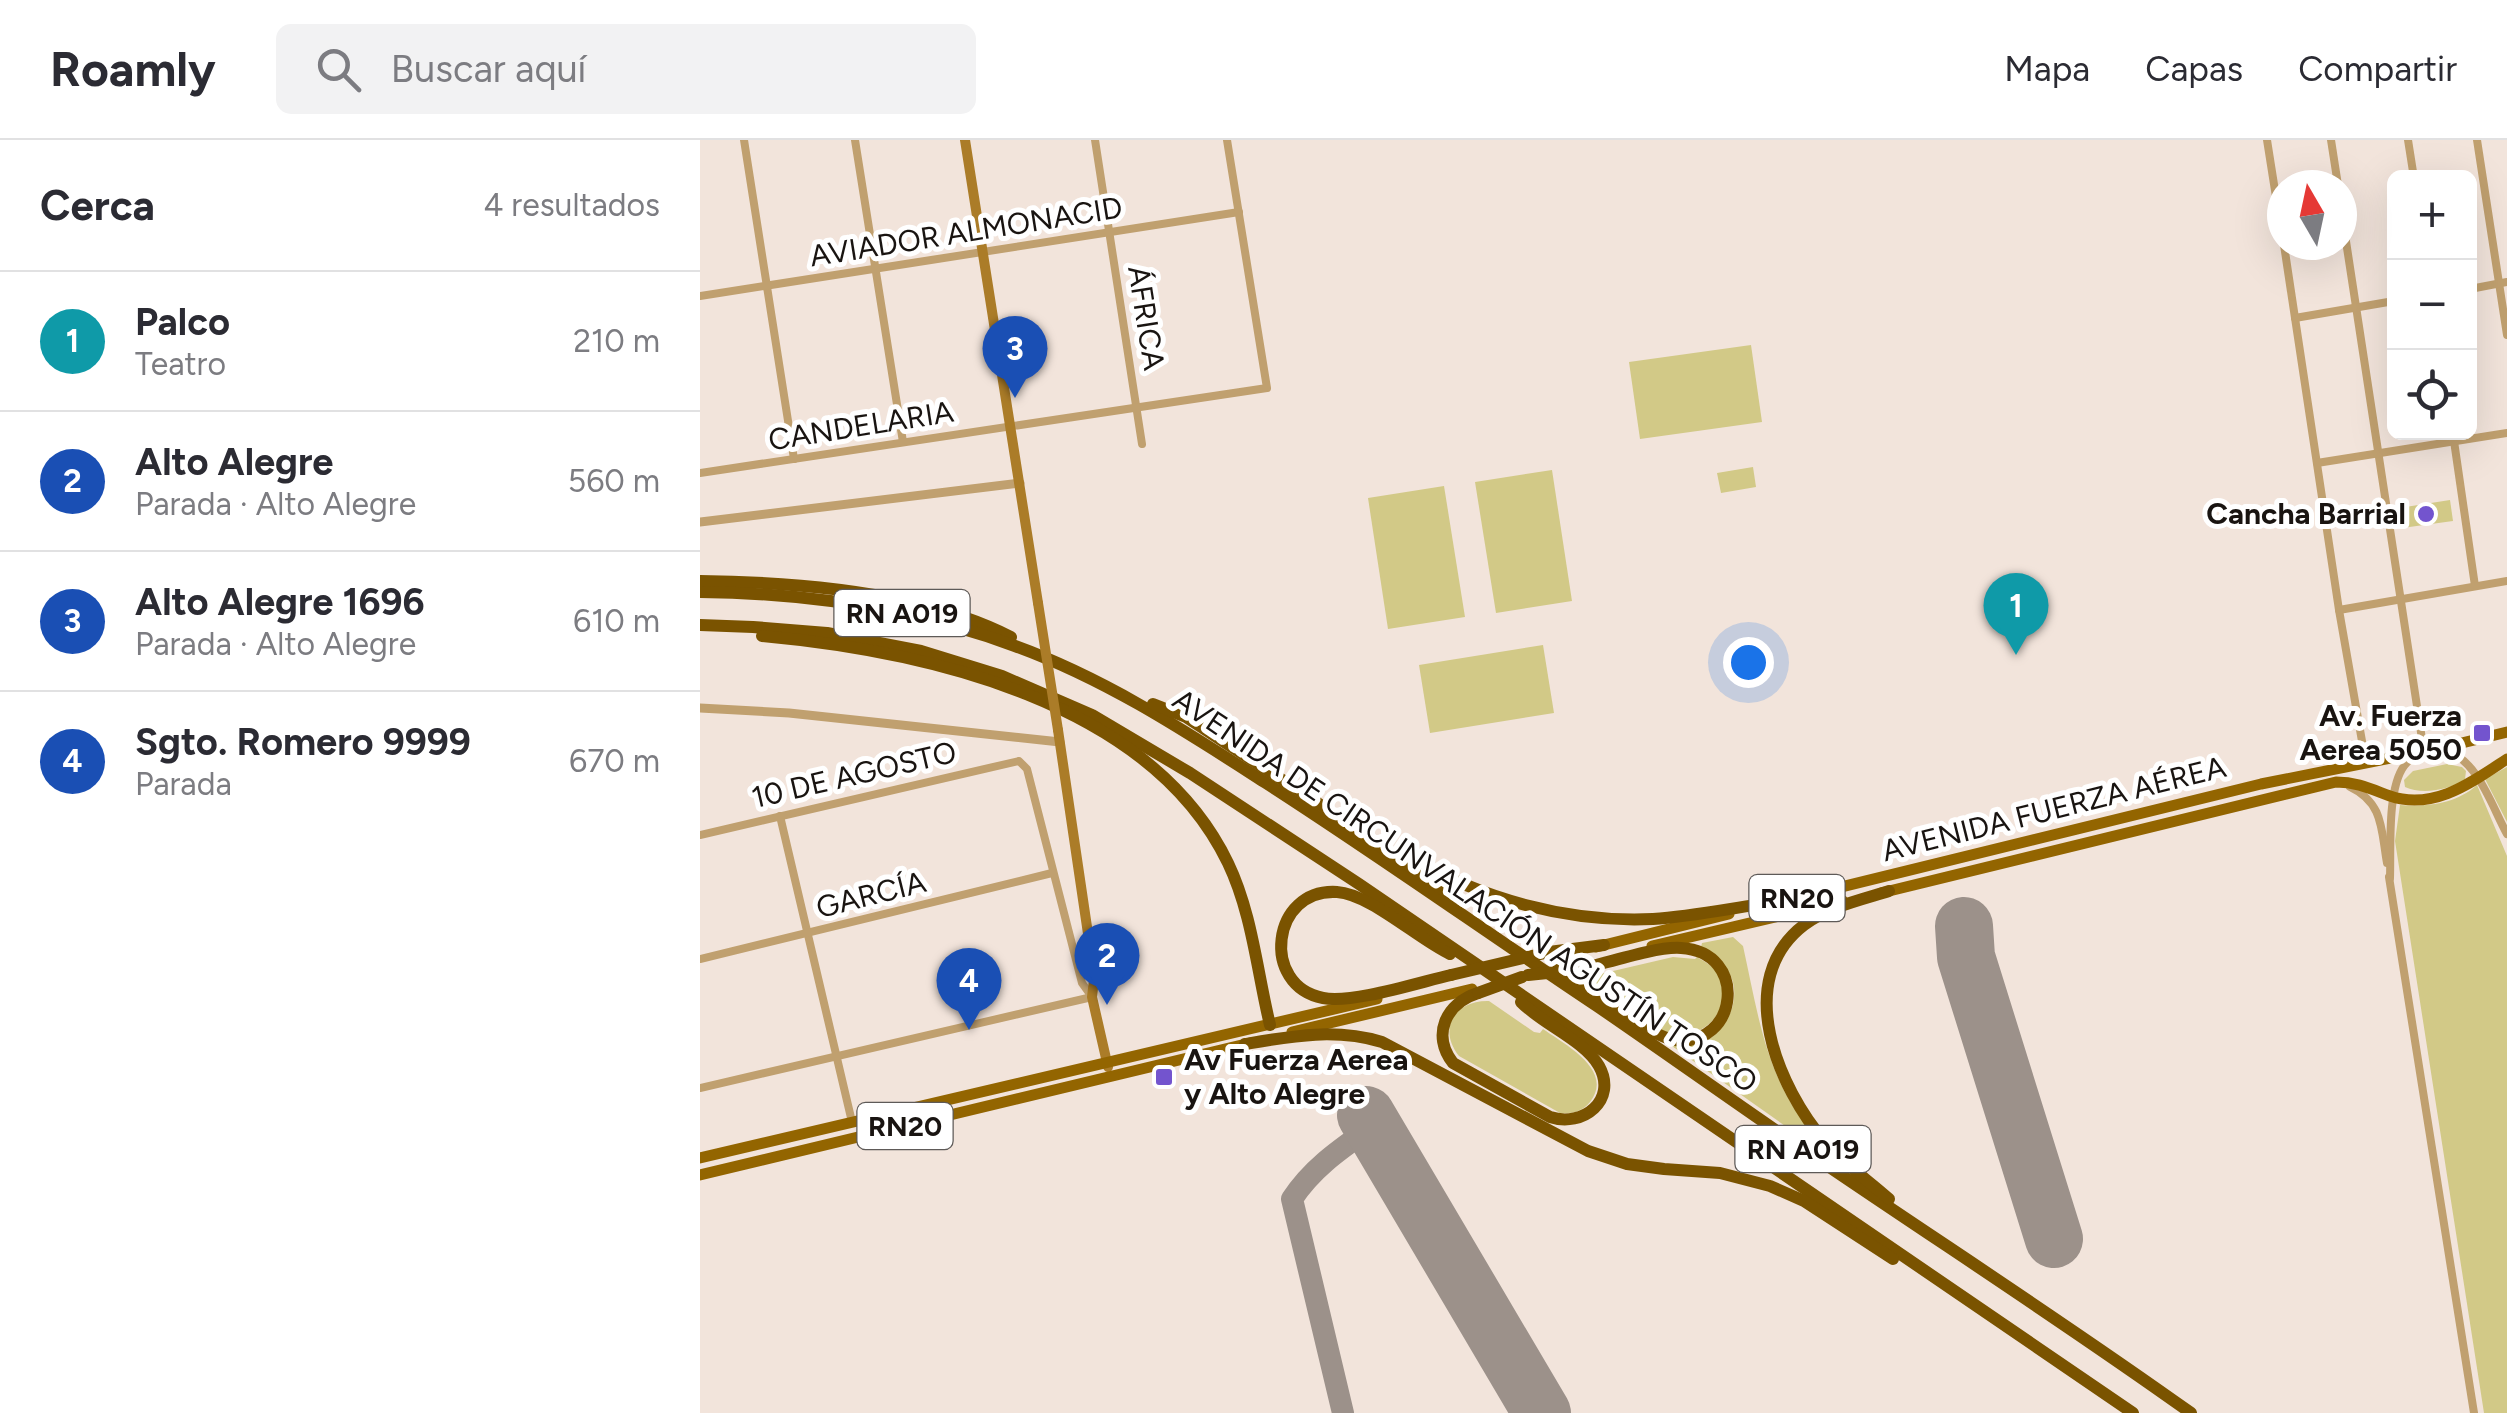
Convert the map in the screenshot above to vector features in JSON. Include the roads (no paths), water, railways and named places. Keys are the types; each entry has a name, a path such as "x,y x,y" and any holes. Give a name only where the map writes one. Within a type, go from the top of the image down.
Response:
{"highway":[{"path":"700,581 808,587 932,608 982,623 1066,666"},
{"name":"AVENIDA DE CIRCUNVALACIÓN AGUSTÍN TOSCO","path":"700,592 789,596 878,608 977,633 1066,666 1178,726 1377,855 2191,1413"},
{"name":"AVENIDA DE CIRCUNVALACIÓN AGUSTÍN TOSCO","path":"700,625 787,629 921,651 1002,676 1115,728 1190,773 1496,977 2133,1413"},
{"path":"700,634 825,642 920,661 1033,698 1129,747 1182,794 1226,858 1245,910 1270,1025"},
{"path":"1094,680 1186,717 1316,802 1492,924 1658,1034 1678,1040 1704,1035 1718,1023 1729,995 1724,975 1712,959 1696,950 1667,948 1574,968 1525,976 1475,991 1460,1000 1444,1021 1442,1038 1443,1048 1453,1063 1550,1117 1568,1121 1593,1110 1602,1094 1600,1068 1588,1053 1532,1014 1496,977 1434,946 1364,900 1341,892 1322,893 1301,902 1283,929 1281,949 1287,971 1300,988 1320,998 1348,999 1455,977 1553,954 1604,945"},
{"path":"1316,802 1438,873 1545,910 1595,918 1656,918 1784,901"},
{"path":"1889,891 1818,916 1794,934 1777,957 1770,975 1768,1021 1780,1067 1810,1123 1840,1158 1928,1234"},
{"path":"1245,1044 1328,1032 1382,1042 1588,1152 1640,1166 1735,1176 1789,1193 1886,1256 1956,1293"}],"main road":[{"path":"966,140 1092,954 1092,997 1110,1077"},
{"name":"AVENIDA FUERZA AÉREA","path":"1604,945 2261,784 2507,732"},
{"name":"AVENIDA FUERZA AÉREA","path":"1574,968 2336,782 2364,785 2394,798 2431,798 2456,792 2507,758"},
{"path":"2052,835 2056,851"},
{"name":"RN20","path":"700,1158 1270,1025 1455,977"},
{"name":"RN20","path":"700,1174 1475,991"}],"street":[{"path":"744,140 794,459"},
{"path":"855,140 903,442"},
{"name":"ÁFRICA","path":"1095,140 1142,444"},
{"path":"1227,140 1239,212"},
{"path":"2267,140 2272,170"},
{"path":"2331,140 2336,170"},
{"path":"2408,140 2413,170"},
{"path":"2477,140 2503,283 2507,335"},
{"path":"2477,192 2484,190"},
{"name":"AVIADOR ALMONACID","path":"700,296 1239,212"},
{"name":"CANDELARIA","path":"700,473 1267,388 1239,212"},
{"path":"2286,260 2366,764"},
{"path":"2348,260 2424,752 2404,766 2398,779 2390,878"},
{"path":"2477,288 2503,283"},
{"path":"2295,318 2387,302"},
{"path":"2317,464 2507,433"},
{"path":"2454,441 2475,586"},
{"path":"700,522 1020,483"},
{"path":"2339,610 2507,581"},
{"path":"700,708 1059,736"},
{"path":"2441,748 2462,758 2478,779 2507,834"},
{"name":"10 DE AGOSTO","path":"700,835 1019,761 1026,768 1052,873"},
{"path":"2336,782 2362,793 2373,803 2380,821 2474,1413"},
{"path":"780,816 852,1122"},
{"path":"700,1088 1092,997 1082,983 1052,873"},
{"name":"GARCÍA","path":"700,959 1052,873"}],"place":[{"name":"Alto Alegre 1696","path":"1015,398"},
{"name":"Cancha Barrial","path":"2426,514"},
{"name":"Palco","path":"2016,655"},
{"name":"Av. Fuerza Aerea 5050","path":"2482,733"},
{"name":"Alto Alegre","path":"1107,1005"},
{"name":"Sgto. Romero 9999","path":"969,1030"},
{"name":"Av Fuerza Aerea y Alto Alegre","path":"1164,1077"}]}
